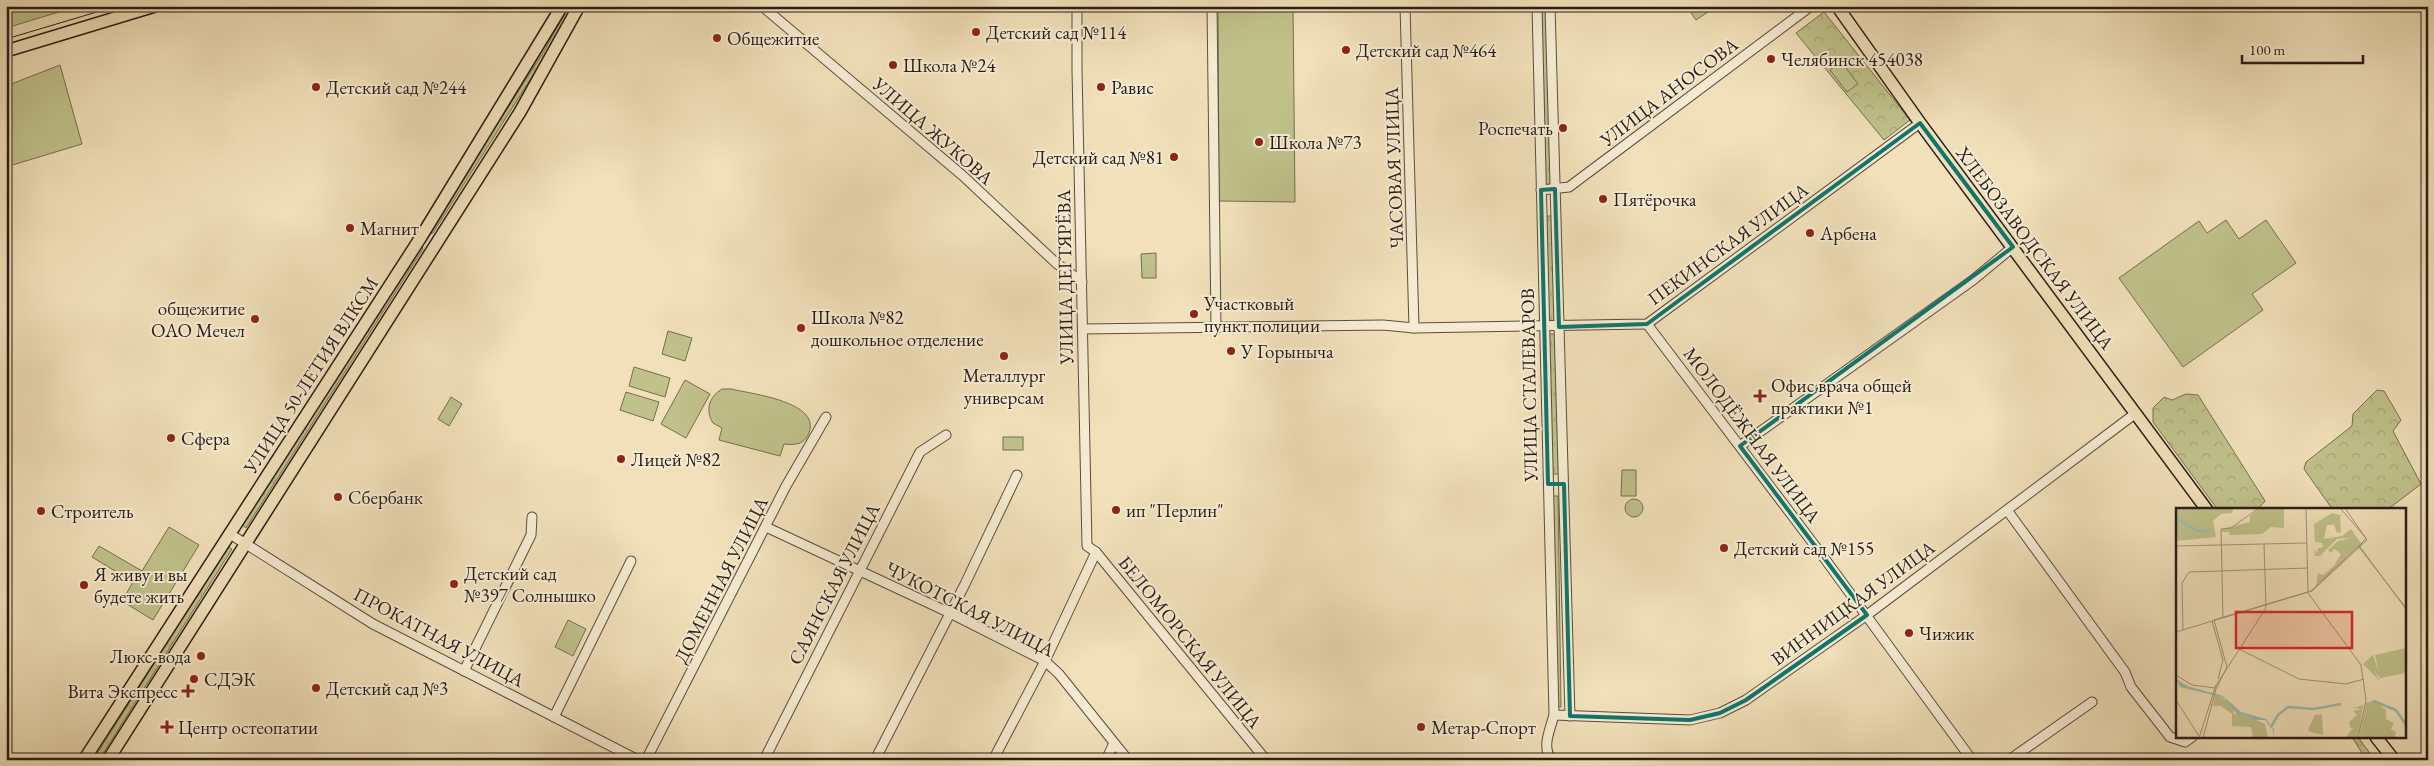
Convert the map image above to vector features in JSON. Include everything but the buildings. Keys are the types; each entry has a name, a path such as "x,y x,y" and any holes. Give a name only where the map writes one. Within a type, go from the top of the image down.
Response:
{"main road":[{"path":"6,51 155,6"},
{"name":"УЛИЦА 50-ЛЕТИЯ ВЛКСМ","path":"84,760 418,242 562,6"},
{"name":"УЛИЦА 50-ЛЕТИЯ ВЛКСМ","path":"108,760 520,112 579,6"},
{"name":"ХЛЕБОЗАВОДСКАЯ УЛИЦА","path":"1837,6 1920,123 2206,508"},
{"path":"2377,738 2394,760"}],"street":[{"name":"УЛИЦА ЖУКОВА","path":"762,6 962,175 1056,263 1082,282"},
{"name":"УЛИЦА ДЕГТЯРЁВА","path":"1077,6 1084,329 1083,394 1088,546"},
{"path":"1212,6 1216,327"},
{"name":"ЧАСОВАЯ УЛИЦА","path":"1405,6 1414,328"},
{"name":"УЛИЦА СТАЛЕВАРОВ","path":"1537,6 1554,716 1546,752 1552,760"},
{"name":"УЛИЦА СТАЛЕВАРОВ","path":"1550,6 1570,716"},
{"name":"УЛИЦА АНОСОВА","path":"1541,190 1569,187 1811,6"},
{"name":"ПЕКИНСКАЯ УЛИЦА","path":"1084,329 1383,326 1414,328 1559,327 1647,324 1920,123"},
{"path":"1740,446 1973,280 2013,247"},
{"name":"МОЛОДЁЖНАЯ УЛИЦА","path":"1647,324 1867,615 1972,760"},
{"name":"ВИННИЦКАЯ УЛИЦА","path":"1554,716 1690,720 1720,713 1746,700 1867,615 2136,413"},
{"name":"ДОМЕННАЯ УЛИЦА","path":"646,760 786,486 826,417"},
{"name":"САЯНСКАЯ УЛИЦА","path":"764,760 920,452 946,435"},
{"path":"875,760 950,613 1017,475"},
{"path":"1548,484 1564,484"},
{"path":"2007,510 2125,672 2131,687 2170,737 2188,740"},
{"path":"464,671 531,535 532,517"},
{"name":"ЧУКОТСКАЯ УЛИЦА","path":"766,527 950,613 1045,661 1059,674 1128,760"},
{"name":"ПРОКАТНАЯ УЛИЦА","path":"230,534 373,624 554,717 625,757 638,760"},
{"name":"БЕЛОМОРСКАЯ УЛИЦА","path":"1088,546 1096,552 1266,760"},
{"path":"994,760 1045,661 1096,552"},
{"path":"554,717 631,561"},
{"path":"2009,760 2092,702"},
{"path":"1106,760 1114,743"}],"highlighted area":[{"path":"1920,123 2013,247 1740,446 1867,615 1746,700 1720,713 1690,720 1570,716 1564,484 1548,484 1541,190 1555,189 1559,327 1647,324"}],"green space":[{"path":"6,6 79,6 6,28"},
{"path":"569,6 573,6 547,53 433,233 430,234 429,231 544,51"},
{"path":"1218,6 1293,6 1295,202 1219,201"},
{"path":"1540,6 1547,6 1551,186 1542,187"},
{"path":"1686,6 1717,6 1696,20"},
{"path":"1824,12 1910,120 1884,140 1796,33"},
{"path":"1841,61 1858,84 1847,92 1830,70"},
{"path":"60,65 82,144 6,167 6,86"},
{"path":"1546,216 1554,216 1556,316 1554,321 1548,322"},
{"path":"2226,220 2239,239 2266,220 2296,263 2252,294 2263,310 2183,367 2119,278 2199,221 2207,233"},
{"path":"422,246 423,249 246,528 242,525 419,247"},
{"path":"1156,253 1156,278 1142,278 1141,254"},
{"path":"668,331 692,338 685,361 662,354"},
{"path":"1547,334 1556,334 1559,474 1550,474"},
{"path":"634,367 670,378 665,397 629,386"},
{"path":"685,380 710,394 686,438 661,424"},
{"path":"722,389 731,389 769,397 796,407 806,415 810,424 808,435 804,441 798,444 784,444 780,456 719,440 722,428 713,423 709,409 711,400"},
{"path":"2377,390 2384,391 2401,420 2393,431 2421,484 2390,508 2332,508 2304,469 2306,462 2352,426 2353,414"},
{"path":"626,392 659,402 653,421 620,410"},
{"path":"2186,394 2198,395 2265,501 2259,508 2217,508 2153,422 2153,408 2164,397 2172,400"},
{"path":"451,397 462,404 449,426 438,419"},
{"path":"1003,437 1023,437 1023,450 1003,450"},
{"path":"1622,470 1636,470 1636,496 1621,496"},
{"path":"1551,496 1558,496 1561,707 1557,707"},
{"path":"1634,499 1640,502 1643,508 1640,514 1634,517 1628,514 1625,508 1628,502"},
{"path":"169,527 199,545 153,620 122,601 133,582 92,557 99,546 142,571"},
{"path":"228,547 232,549 99,760 93,760"},
{"path":"568,620 586,629 573,656 555,647"},
{"path":"2353,738 2359,738 2375,760 2358,760 2362,753"}],"tram line":[{"path":"6,39 117,6"}],"place":[{"name":"Детский сад №114","path":"976,32"},
{"name":"Общежитие","path":"717,38"},
{"name":"Детский сад №464","path":"1346,50"},
{"name":"Челябинск 454038","path":"1771,59"},
{"name":"Школа №24","path":"893,65"},
{"name":"Детский сад №244","path":"316,87"},
{"name":"Равис","path":"1101,87"},
{"name":"Роспечать","path":"1563,128"},
{"name":"Школа №73","path":"1259,142"},
{"name":"Детский сад №81","path":"1174,157"},
{"name":"Пятёрочка","path":"1603,199"},
{"name":"Магнит","path":"350,228"},
{"name":"Арбена","path":"1810,233"},
{"name":"Участковый пункт полиции","path":"1194,314"},
{"name":"общежитие ОАО Мечел","path":"255,319"},
{"name":"Школа №82 дошкольное отделение","path":"801,328"},
{"name":"У Горыныча","path":"1231,351"},
{"name":"Металлург универсам","path":"1004,356"},
{"name":"Офис врача общей практики №1","path":"1760,396"},
{"name":"Сфера","path":"171,438"},
{"name":"Лицей №82","path":"621,459"},
{"name":"Сбербанк","path":"338,497"},
{"name":"ип \"Перлин\"","path":"1116,510"},
{"name":"Cтроитель","path":"41,511"},
{"name":"Детский сад №155","path":"1724,548"},
{"name":"Детский сад №397 Солнышко","path":"454,584"},
{"name":"Я живу и вы будете жить","path":"84,585"},
{"name":"Чижик","path":"1909,633"},
{"name":"Люкс-вода","path":"201,656"},
{"name":"СДЭК","path":"194,679"},
{"name":"Детский сад №3","path":"316,688"},
{"name":"Вита Экспресс","path":"188,691"},
{"name":"Центр остеопатии","path":"167,727"},
{"name":"Метар-Спорт","path":"1421,727"}]}
